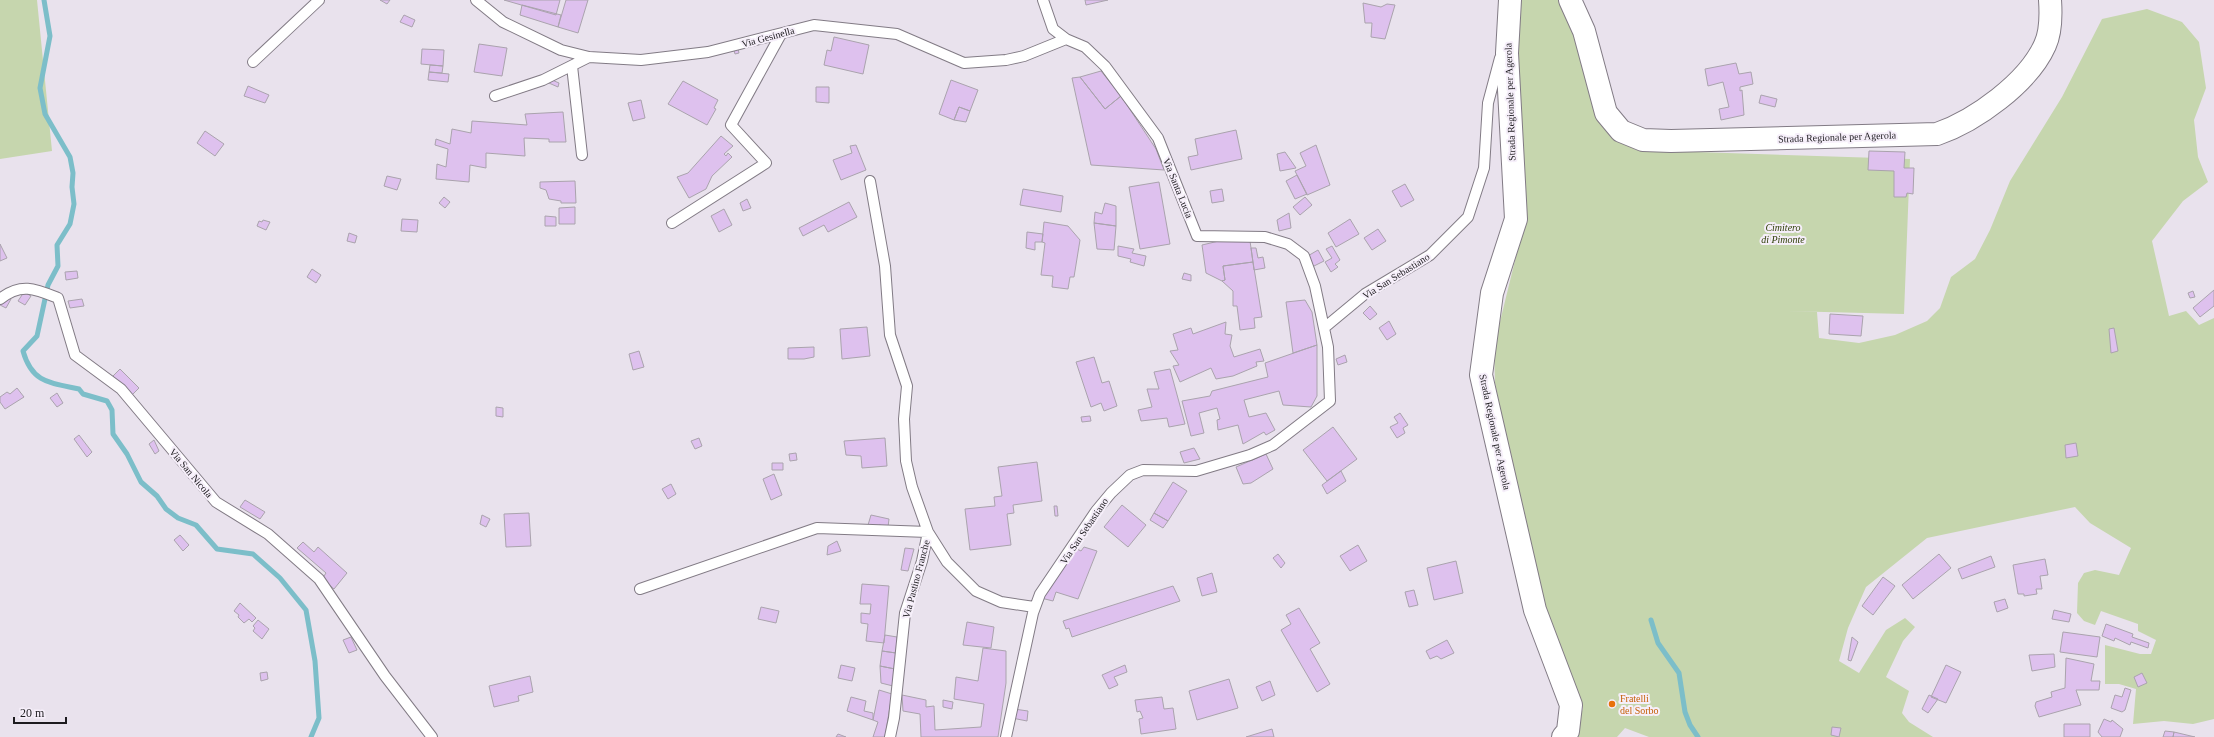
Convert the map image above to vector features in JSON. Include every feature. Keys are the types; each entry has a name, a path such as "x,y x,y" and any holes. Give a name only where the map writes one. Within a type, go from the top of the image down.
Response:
{"main road":[{"name":"Strada Regionale per Agerola","path":"1570,0 1584,31 1606,113 1621,131 1643,140 1671,142 1937,134 1957,127 1996,101 2013,87 2029,70 2046,45 2051,14 2050,0"},
{"name":"Strada Regionale per Agerola","path":"1510,10 1507,53 1516,219 1492,293 1481,375 1535,610 1571,705 1568,731 1563,737"}],"lane":[{"path":"253,62 319,0"},
{"name":"Via Gesinella","path":"476,0 503,22 561,50 589,57 641,60 708,52 814,25 897,34 964,63 1006,60 1024,56 1066,39"},
{"name":"Via Santa Lucia","path":"1043,0 1053,30 1066,39 1084,47 1105,66 1158,138 1197,236 1265,237 1288,244 1304,256 1315,286 1324,328"},
{"name":"Via San Sebastiano","path":"1006,737 1034,607 1040,594 1096,511 1110,493 1130,475 1143,470 1196,471 1250,455 1273,445 1330,401 1328,347 1324,328 1365,294 1430,255 1468,218 1484,168 1488,103 1510,10"},
{"path":"672,223 766,163 731,125 781,34"},
{"path":"495,96 543,80 589,57"},
{"path":"572,66 582,155"},
{"path":"640,589 817,528 928,532 912,487 906,461 904,419 907,386 890,335 885,266 870,181"},
{"name":"Via San Nicola","path":"0,299 10,292 32,288 58,298 75,355 121,389 216,502 268,534 319,579 384,676 432,737"},
{"name":"Via Pastino Franche","path":"928,532 947,562 976,591 1001,602 1034,607"},
{"name":"Via Pastino Franche","path":"890,737 894,718 905,613 922,561 928,532"}],"green space":[{"path":"0,0 37,0 52,151 0,159"},
{"name":"Cimitero di Pimonte","path":"1515,0 1562,0 1614,137 1636,150 1910,159 1904,314 1785,311 1817,312 1819,338 1859,343 1895,335 1927,321 1940,308 1951,277 1975,259 1990,230 2010,181 2062,97 2102,19 2147,9 2182,22 2199,42 2206,88 2194,120 2198,157 2208,182 2183,201 2152,241 2169,316 2186,311 2199,325 2214,318 2214,719 2193,724 2164,721 2133,724 2136,689 2119,684 2105,684 2105,645 2140,654 2151,654 2156,640 2138,631 2138,624 2101,611 2095,625 2084,621 2077,613 2078,583 2084,573 2095,570 2119,575 2131,548 2090,523 2075,507 1927,538 1866,587 1848,628 1839,661 1859,673 1886,630 1905,618 1915,627 1903,641 1886,677 1909,691 1902,713 1909,722 1933,737 1649,737 1625,728 1617,737 1574,737 1583,708 1542,611 1495,383 1494,346 1523,228"}],"building":[{"path":"380,0 390,0 387,4"},
{"path":"504,0 560,0 556,15"},
{"path":"566,0 588,0 578,33 558,27"},
{"path":"1085,0 1108,0 1086,5"},
{"path":"1363,3 1381,7 1387,4 1395,5 1385,39 1371,37 1372,23 1365,23"},
{"path":"522,5 561,15 558,27 520,15"},
{"path":"404,15 415,20 412,27 400,22"},
{"path":"834,37 869,45 863,74 824,65 827,50 831,51"},
{"path":"479,44 507,48 502,76 474,72"},
{"path":"737,45 739,53 735,54 733,47"},
{"path":"422,49 444,50 443,66 421,64"},
{"path":"1736,63 1739,74 1751,72 1753,84 1740,87 1740,91 1742,90 1744,115 1721,120 1719,109 1729,107 1723,82 1708,86 1705,69"},
{"path":"430,65 443,66 442,73 429,72"},
{"path":"1101,71 1121,96 1105,109 1080,77"},
{"path":"429,72 449,74 448,82 428,80"},
{"path":"543,76 559,83 558,87 542,80"},
{"path":"1080,77 1105,109 1121,96 1156,149 1164,170 1091,165 1072,78"},
{"path":"951,80 978,90 970,111 959,107 954,120 939,114"},
{"path":"683,81 718,100 714,108 716,109 707,125 668,104"},
{"path":"248,86 269,95 265,103 244,96"},
{"path":"816,87 829,87 829,103 816,102"},
{"path":"1761,95 1777,99 1775,107 1759,103"},
{"path":"641,100 645,118 633,121 628,103"},
{"path":"959,107 970,111 966,122 954,120"},
{"path":"563,112 566,142 549,142 549,139 524,138 525,156 486,153 486,168 470,165 469,182 436,179 437,164 446,167 448,149 435,145 436,139 450,144 452,129 471,133 472,121 527,125 525,114"},
{"path":"1236,130 1242,159 1191,170 1188,157 1198,155 1195,139"},
{"path":"205,131 224,144 215,156 197,143"},
{"path":"721,136 733,146 724,154 726,156 728,153 732,157 712,176 706,189 689,198 677,177 688,173"},
{"path":"856,145 866,170 841,180 833,160 852,153 850,146"},
{"path":"1316,145 1330,185 1307,195 1295,171 1306,166 1300,153"},
{"path":"1869,151 1905,152 1904,168 1914,168 1913,194 1907,193 1906,197 1894,197 1894,171 1868,170"},
{"path":"1285,152 1296,168 1280,171 1277,154"},
{"path":"1297,175 1307,194 1295,199 1286,181"},
{"path":"387,176 401,179 397,190 384,186"},
{"path":"575,181 576,203 561,203 561,201 549,199 546,190 540,188 540,182"},
{"path":"1159,182 1170,244 1140,249 1129,187"},
{"path":"1405,184 1414,200 1401,207 1392,191"},
{"path":"1023,189 1063,196 1061,212 1020,205"},
{"path":"1222,189 1224,201 1212,203 1210,191"},
{"path":"444,197 450,202 445,208 439,203"},
{"path":"1305,197 1312,205 1300,215 1293,207"},
{"path":"747,199 751,208 743,211 740,203"},
{"path":"849,202 857,217 828,232 824,225 803,236 799,228"},
{"path":"1105,203 1116,206 1116,226 1094,223 1095,212 1102,214"},
{"path":"575,207 575,224 559,224 559,208"},
{"path":"724,209 732,225 719,232 711,216"},
{"path":"1289,213 1291,228 1279,231 1277,220"},
{"path":"545,216 556,217 556,226 545,226"},
{"path":"402,219 418,220 417,232 401,231"},
{"path":"1350,219 1359,234 1336,247 1328,233"},
{"path":"263,220 270,222 266,230 257,226 259,221 262,222"},
{"path":"1044,222 1068,226 1080,240 1074,277 1070,277 1068,289 1052,287 1053,276 1041,275 1045,243 1042,242"},
{"path":"1094,223 1116,226 1114,250 1097,249"},
{"path":"1378,229 1386,241 1372,250 1364,238"},
{"path":"1027,232 1043,234 1042,242 1035,242 1035,250 1026,248"},
{"path":"349,233 357,236 355,243 347,241"},
{"path":"1219,241 1250,241 1253,262 1223,266 1225,280 1222,281 1206,273 1202,245"},
{"path":"0,244 7,258 0,261"},
{"path":"1118,246 1134,249 1132,253 1146,256 1144,266 1130,262 1131,259 1118,256"},
{"path":"1332,246 1340,260 1335,264 1338,267 1331,272 1325,262 1332,258 1326,249"},
{"path":"1251,248 1256,248 1258,258 1263,257 1265,268 1254,270"},
{"path":"1318,250 1324,261 1312,267 1306,257"},
{"path":"1253,262 1262,317 1254,318 1255,328 1240,330 1237,306 1233,306 1233,291 1222,281 1225,280 1223,266"},
{"path":"312,269 321,275 316,283 307,277"},
{"path":"77,271 78,278 66,280 65,272"},
{"path":"1184,273 1191,275 1191,281 1182,279"},
{"path":"2214,290 2214,306 2200,317 2193,308"},
{"path":"2193,291 2195,297 2190,298 2188,293"},
{"path":"24,292 31,296 25,305 18,301"},
{"path":"5,296 11,299 6,308 0,305"},
{"path":"82,299 84,306 70,308 68,301"},
{"path":"1305,300 1312,312 1317,345 1293,353 1286,302"},
{"path":"1370,306 1377,314 1370,320 1363,313"},
{"path":"1830,314 1863,316 1861,336 1829,334"},
{"path":"1389,321 1396,334 1387,340 1379,328"},
{"path":"1226,322 1225,334 1232,335 1230,346 1234,357 1260,349 1264,361 1256,362 1257,366 1233,376 1216,379 1211,368 1180,382 1173,366 1179,365 1170,351 1178,350 1173,334 1191,328 1193,334"},
{"path":"867,327 870,356 842,359 840,329"},
{"path":"2114,328 2118,351 2111,353 2109,329"},
{"path":"1317,345 1317,396 1311,407 1283,405 1279,391 1244,400 1249,417 1266,413 1275,430 1266,435 1264,432 1243,444 1238,425 1218,430 1217,420 1220,419 1217,408 1199,413 1204,433 1191,436 1182,401 1210,396 1212,391 1268,377 1265,363"},
{"path":"814,347 814,357 804,359 788,359 788,348"},
{"path":"639,351 644,367 633,370 629,354"},
{"path":"1345,355 1347,362 1338,365 1336,359"},
{"path":"1094,357 1102,383 1109,381 1117,406 1104,411 1101,403 1091,407 1076,362"},
{"path":"120,369 139,388 132,395 113,376"},
{"path":"1170,369 1185,424 1169,427 1167,418 1141,421 1138,410 1152,407 1147,389 1159,389 1154,372"},
{"path":"17,388 24,397 5,409 0,402 0,397 7,392 10,394"},
{"path":"57,393 63,403 57,407 50,398"},
{"path":"496,407 503,408 503,417 496,416"},
{"path":"1400,413 1408,425 1403,428 1405,433 1397,438 1390,427 1398,423 1394,417"},
{"path":"1090,416 1091,421 1082,422 1081,417"},
{"path":"1333,427 1357,459 1327,481 1303,450"},
{"path":"79,435 92,452 87,457 74,439"},
{"path":"699,438 702,446 695,449 691,441"},
{"path":"885,438 887,466 862,468 861,456 846,455 844,441"},
{"path":"154,440 159,451 155,454 149,444"},
{"path":"2076,443 2078,456 2066,458 2065,445"},
{"path":"1194,448 1200,459 1184,463 1180,452"},
{"path":"796,453 797,460 790,461 789,454"},
{"path":"1266,454 1273,469 1251,483 1243,484 1236,467"},
{"path":"1037,462 1042,501 1013,505 1014,513 1007,514 1011,545 970,550 965,509 995,506 994,497 1002,496 998,467"},
{"path":"772,463 783,463 783,470 772,470"},
{"path":"1341,471 1346,481 1327,494 1322,485"},
{"path":"774,474 782,495 771,500 763,479"},
{"path":"1173,482 1187,491 1168,521 1154,513"},
{"path":"671,484 676,494 668,499 662,489"},
{"path":"245,500 265,512 260,519 240,507"},
{"path":"1122,505 1146,525 1128,547 1104,527"},
{"path":"1054,506 1057,506 1058,516 1055,516"},
{"path":"529,513 531,546 506,547 504,514"},
{"path":"1154,513 1168,521 1163,528 1150,520"},
{"path":"482,515 490,519 486,527 480,524"},
{"path":"871,515 889,519 888,527 879,525 879,528 868,525"},
{"path":"180,535 189,545 183,551 174,540"},
{"path":"837,541 841,551 827,555 828,546"},
{"path":"303,542 314,552 318,547 347,573 334,589 322,579 326,573 297,548"},
{"path":"1358,545 1367,561 1350,571 1340,556"},
{"path":"1084,547 1097,551 1078,599 1056,592 1053,601 1041,598 1046,589 1070,560 1075,548 1081,551"},
{"path":"905,548 914,549 908,571 901,570"},
{"path":"1278,554 1285,563 1281,568 1273,558"},
{"path":"1939,554 1951,568 1913,599 1902,585"},
{"path":"1991,556 1995,567 1962,579 1958,569"},
{"path":"2045,559 2048,575 2040,576 2042,589 2036,589 2037,594 2024,596 2024,594 2018,594 2013,565"},
{"path":"1456,561 1463,593 1434,600 1427,568"},
{"path":"1212,573 1217,592 1202,596 1197,578"},
{"path":"1883,577 1895,586 1873,615 1862,606"},
{"path":"862,584 889,586 884,643 866,641 868,624 861,623 861,613 870,614 871,604 860,604"},
{"path":"1173,586 1180,601 1072,637 1069,628 1066,629 1063,621"},
{"path":"1414,590 1418,605 1409,607 1405,592"},
{"path":"2005,599 2008,608 1997,612 1994,602"},
{"path":"240,603 256,618 252,622 249,619 244,623 238,617 239,615 234,611"},
{"path":"761,607 779,611 776,623 758,619"},
{"path":"1299,608 1320,643 1310,649 1330,684 1317,692 1281,630 1291,624 1286,615"},
{"path":"2054,610 2071,614 2069,622 2052,619"},
{"path":"258,620 269,629 262,639 253,631 255,628 253,626"},
{"path":"967,622 994,627 991,648 963,645"},
{"path":"2106,624 2133,634 2132,637 2149,643 2148,648 2131,642 2130,645 2115,638 2114,641 2102,636"},
{"path":"2063,632 2100,637 2097,657 2060,652"},
{"path":"885,635 897,637 896,653 882,651"},
{"path":"351,637 357,650 349,653 343,640"},
{"path":"1852,637 1858,642 1851,661 1848,660"},
{"path":"1447,640 1454,653 1441,659 1437,656 1430,659 1426,651"},
{"path":"983,648 1006,651 1006,683 998,737 921,737 920,714 903,711 902,695 926,700 926,707 934,706 935,730 981,727 984,704 954,699 956,677 978,681"},
{"path":"882,651 896,653 895,669 880,666"},
{"path":"2054,654 2055,667 2032,671 2029,655"},
{"path":"2066,658 2094,664 2091,681 2100,681 2099,690 2076,690 2081,705 2039,717 2035,706 2036,702 2052,697 2051,692 2065,688"},
{"path":"841,665 855,668 852,681 838,678"},
{"path":"1125,665 1127,672 1114,677 1118,685 1109,689 1102,675"},
{"path":"1946,665 1961,672 1946,703 1931,697"},
{"path":"880,666 895,669 893,686 881,683"},
{"path":"267,672 268,679 261,681 260,673"},
{"path":"2142,673 2147,683 2138,687 2134,677"},
{"path":"530,676 533,692 518,696 519,701 494,707 489,686"},
{"path":"1229,679 1238,708 1197,720 1189,691"},
{"path":"1270,681 1275,695 1262,701 1256,687"},
{"path":"2125,688 2131,690 2125,710 2122,712 2111,708 2115,695 2122,697"},
{"path":"879,690 892,694 885,737 873,737 878,722 873,720"},
{"path":"1929,695 1938,699 1928,713 1922,709"},
{"path":"851,697 866,701 864,711 873,713 873,720 847,711"},
{"path":"1162,697 1164,709 1173,708 1176,729 1141,734 1139,719 1143,718 1140,711 1137,712 1135,700"},
{"path":"943,700 953,702 952,709 943,707"},
{"path":"1014,709 1028,711 1027,721 1012,718"},
{"path":"2104,719 2111,722 2112,720 2123,729 2120,737 2102,737 2098,732"},
{"path":"2064,724 2090,724 2090,737 2064,737"},
{"path":"1832,727 1841,728 1839,737 1831,735"},
{"path":"1272,729 1274,737 1246,737"},
{"path":"2165,731 2174,732 2173,737 2163,737"},
{"path":"2174,732 2195,737 2173,737"},
{"path":"838,734 846,737 836,737"}],"waterway":[{"path":"44,0 50,36 40,88 45,114 70,157 73,173 72,187 74,204 70,224 57,245 58,266 48,285 37,336 23,351 31,370 37,376 51,383 79,389 83,394 107,401 112,410 113,434 127,454 141,482 157,496 166,509 178,518 196,525 217,549 253,554 280,578 306,610 315,661 319,718 311,737"},
{"path":"1651,620 1658,643 1679,673 1685,712 1690,725 1698,737"}],"place":[{"name":"Fratelli del Sorbo","path":"1612,704"}]}
